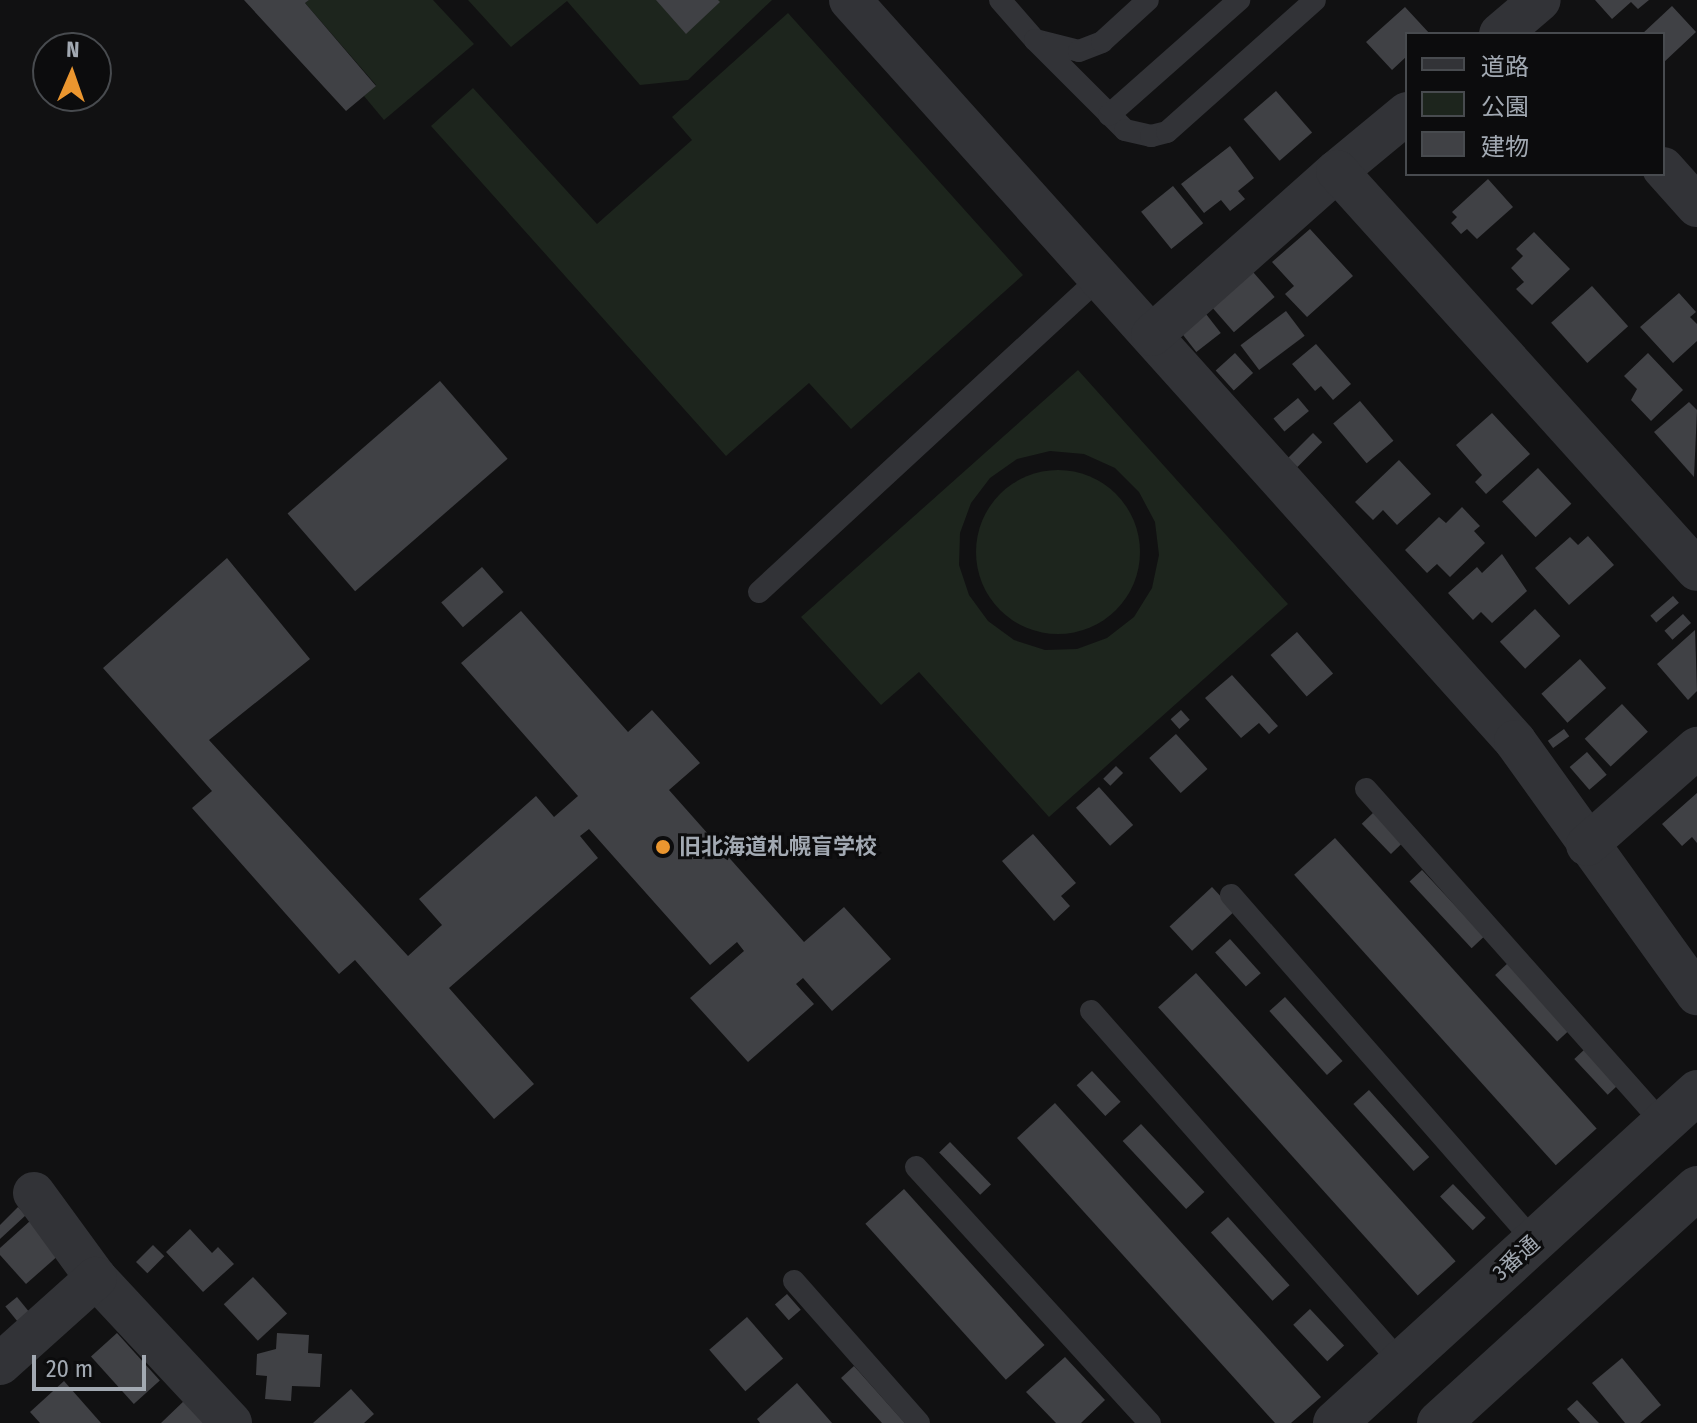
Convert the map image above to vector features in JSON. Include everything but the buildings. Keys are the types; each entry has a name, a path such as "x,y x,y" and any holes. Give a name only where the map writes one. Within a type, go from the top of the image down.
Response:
{"street":[{"path":"850,0 1515,741 1697,994"},
{"path":"1152,335 1405,115"},
{"path":"1665,170 1697,206"},
{"path":"1337,171 1697,570"},
{"path":"1587,845 1697,748"},
{"name":"3番通","path":"1335,1423 1697,1092"},
{"path":"1439,1423 1697,1188"},
{"path":"34,1193 96,1278 231,1423"},
{"path":"0,1364 96,1278"}],"lane":[{"path":"1000,0 1109,115 1137,135 1167,132 1315,0"},
{"path":"1035,40 1060,50 1090,49 1148,0"},
{"path":"1109,115 1239,0"},
{"path":"759,592 1100,277"},
{"path":"1366,789 1663,1123"},
{"path":"1231,895 1534,1241"},
{"path":"1091,1011 1401,1363"},
{"path":"916,1167 1150,1423"},
{"path":"794,1281 919,1423"}],"green space":[{"path":"309,0 433,0 474,44 384,120 364,96 376,85 305,3"},
{"path":"468,0 772,0 688,80 640,85 567,1 511,47"},
{"path":"788,13 1023,275 851,429 809,383 726,456 431,126 473,88 597,224 692,140 672,117"},
{"path":"1078,370 1288,604 1049,817 919,672 881,705 801,617","holes":["1050,451 1084,454 1115,468 1139,492 1155,522 1159,555 1152,588 1134,617 1107,638 1077,649 1045,650 1014,640 988,621 969,595 959,565 960,533 971,503 990,478 1017,459"]},
{"path":"1058,470 1089,477 1116,494 1133,521 1140,552 1133,583 1116,610 1089,627 1058,634 1027,627 1000,610 983,583 976,552 983,521 1000,494 1027,477"}],"place":[{"name":"旧北海道札幌盲学校","path":"663,847"}]}
